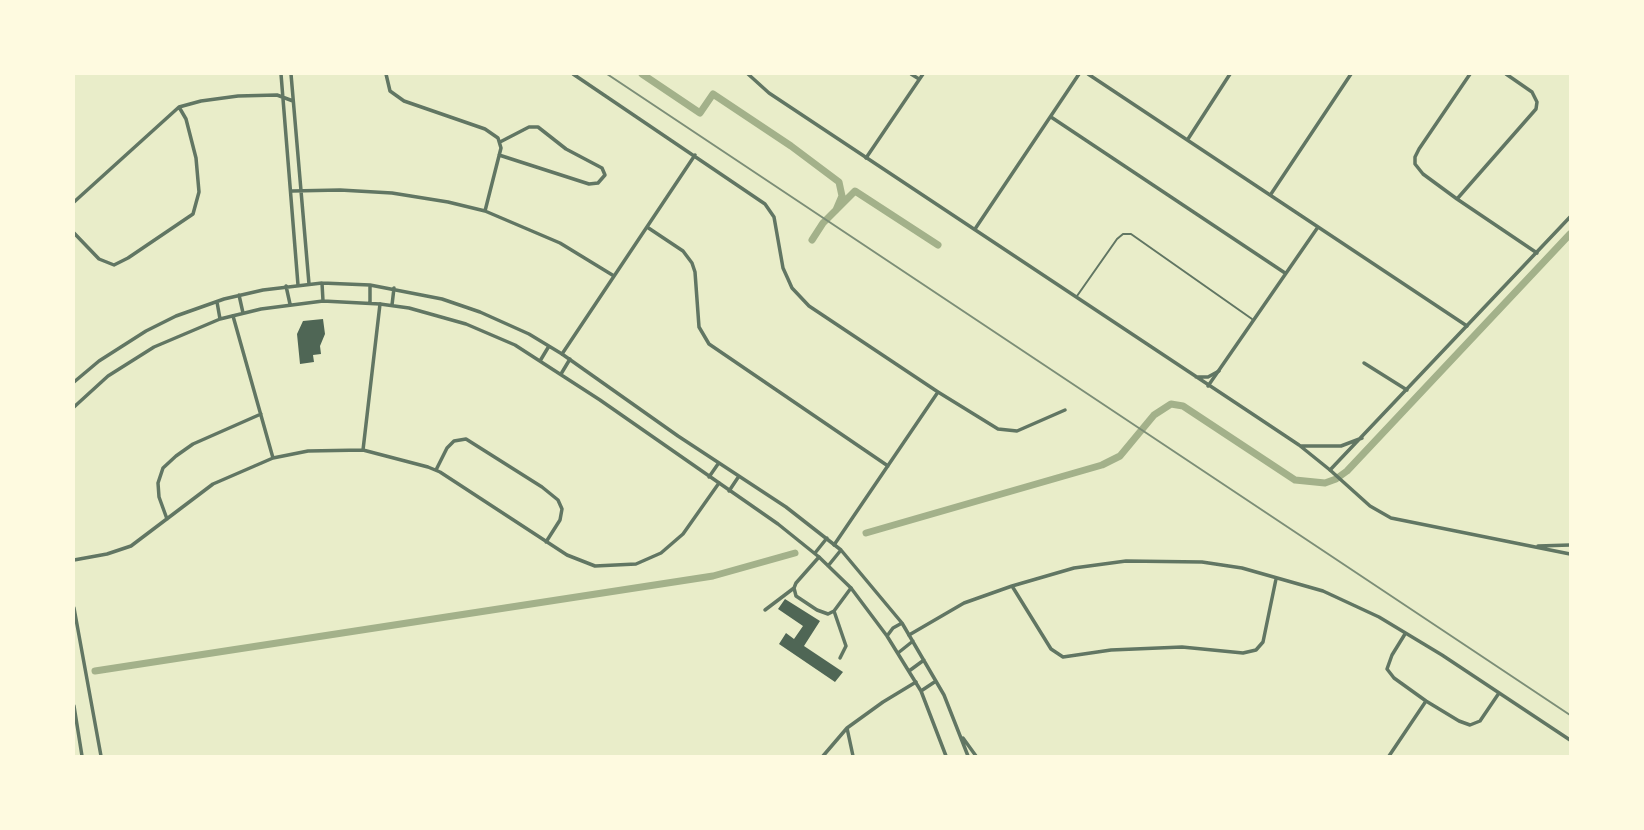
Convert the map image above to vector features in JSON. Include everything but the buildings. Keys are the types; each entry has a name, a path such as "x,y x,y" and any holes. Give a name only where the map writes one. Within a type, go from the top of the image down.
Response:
{"street":[{"path":"281,74 299,285"},
{"path":"291,74 309,284"},
{"path":"386,74 388,86 395,95 416,106 495,134 500,142 499,155 485,211"},
{"path":"573,74 755,196 771,211 779,237 783,268 792,288 809,306 938,393 989,424 1006,431 1026,428 1065,410"},
{"path":"748,74 760,88 1299,445 1370,506 1401,522 1570,554"},
{"path":"911,74 919,79"},
{"path":"866,158 923,74"},
{"path":"975,229 1079,74"},
{"path":"1088,74 1467,326"},
{"path":"1188,139 1230,74"},
{"path":"1271,194 1351,74"},
{"path":"1470,74 1415,157 1418,169 1537,253"},
{"path":"1457,199 1536,109 1537,102 1532,92 1506,74"},
{"path":"74,202 179,107 238,96 283,96 293,101"},
{"path":"74,233 99,260 114,265 193,214 199,192 196,158 186,119 179,107"},
{"path":"1051,117 1285,273"},
{"path":"499,155 589,184 598,183 605,175 602,168 566,149 538,127 529,127 500,142"},
{"path":"562,354 695,155"},
{"path":"292,191 392,193 429,198 485,211 553,239 614,276"},
{"path":"1331,471 1570,217"},
{"path":"647,227 683,251 692,262 699,327 703,338 709,344 888,466"},
{"path":"1208,386 1318,227"},
{"path":"321,283 323,301"},
{"path":"74,382 145,331 217,302 286,286 321,283 394,288 442,299 480,312 549,345 786,507 841,550 902,623 936,681 968,757"},
{"path":"370,285 370,303"},
{"path":"286,286 290,304"},
{"path":"392,305 394,288"},
{"path":"239,295 243,313"},
{"path":"74,407 108,376 131,360 179,335 243,313 323,301 370,303 409,308 466,324 500,338 561,374 815,553 851,588 898,653 921,691 946,757"},
{"path":"217,302 220,319"},
{"path":"363,450 380,304"},
{"path":"233,316 272,458"},
{"path":"540,361 549,345"},
{"path":"561,374 570,359"},
{"path":"1364,363 1407,390"},
{"path":"1194,377 1208,377 1219,371"},
{"path":"834,545 938,393"},
{"path":"167,519 159,497 160,472 193,444 261,414"},
{"path":"1299,445 1341,446 1364,437"},
{"path":"436,470 447,448 454,441 466,439 532,480 553,495 562,509 560,520 546,542"},
{"path":"74,560 131,546 213,484 272,458 319,450 363,450 436,470 567,555 595,566 620,566 646,561 673,544 719,483"},
{"path":"709,477 718,463"},
{"path":"729,491 739,476"},
{"path":"815,553 827,538"},
{"path":"1525,546 1570,545"},
{"path":"828,566 841,550"},
{"path":"765,610 794,588 819,557"},
{"path":"909,635 964,603 1074,568 1126,561 1202,562 1241,568 1323,592 1359,607 1405,633 1570,740"},
{"path":"1012,586 1051,649 1063,657 1111,650 1182,647 1243,653 1256,650 1263,642 1277,578"},
{"path":"794,588 796,596 828,614 834,611 851,588"},
{"path":"74,608 101,757"},
{"path":"834,611 846,646 840,657"},
{"path":"887,636 893,628 902,623"},
{"path":"1405,633 1389,660 1387,669 1394,678 1426,701 1470,725 1480,721 1499,693"},
{"path":"898,653 913,641"},
{"path":"909,671 924,660"},
{"path":"921,691 936,681"},
{"path":"823,757 847,728 916,682"},
{"path":"1389,757 1426,701"},
{"path":"74,706 82,757"},
{"path":"847,728 853,757"},
{"path":"960,733 976,757"}],"lane":[{"path":"1076,298 1117,239 1123,234 1131,234 1252,319"}],"waterway":[{"path":"642,74 700,113 713,94 791,146 839,182 842,196 836,210"},
{"path":"812,240 823,223 855,191 938,245"},
{"path":"866,533 1102,465 1120,456 1154,415 1171,404 1183,406 1295,480 1325,483 1336,479 1347,471 1570,234"},
{"path":"95,671 713,576 795,553"}],"railway":[{"path":"607,74 1570,715"}]}
